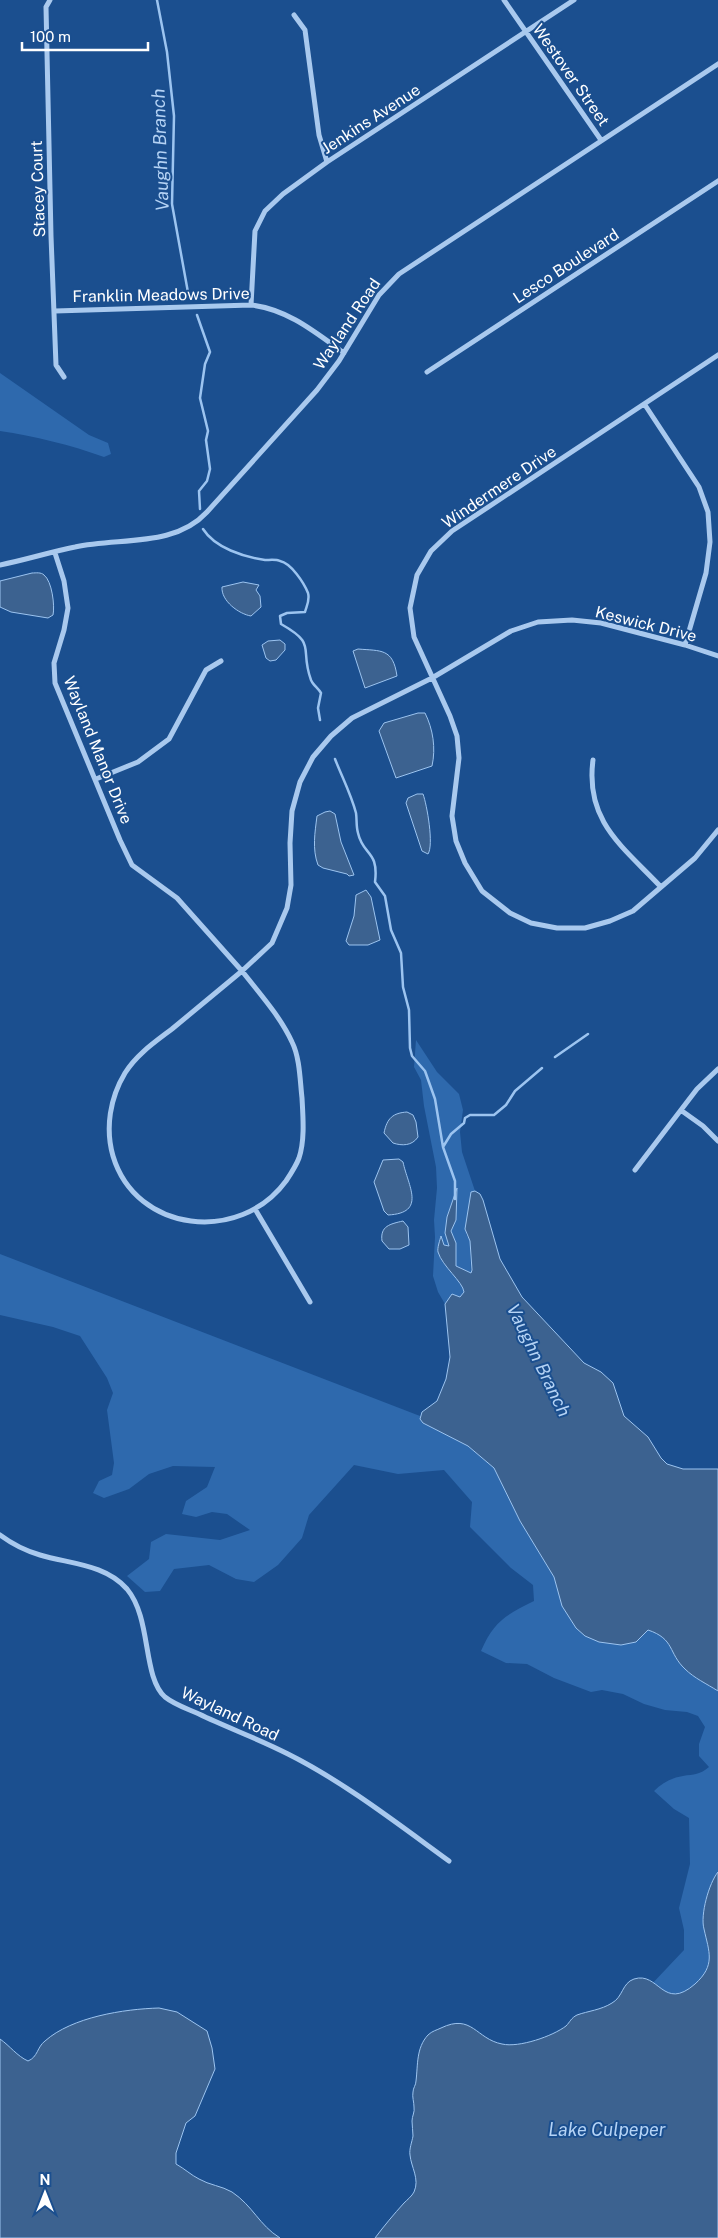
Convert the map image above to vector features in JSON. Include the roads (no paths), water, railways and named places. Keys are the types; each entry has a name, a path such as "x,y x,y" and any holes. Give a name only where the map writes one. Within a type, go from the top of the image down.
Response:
{"street":[{"name":"Stacey Court","path":"50,0 46,7 51,236 56,365 64,376"},
{"name":"Westover Street","path":"504,0 601,140"},
{"name":"Jenkins Avenue","path":"251,305 255,231 265,211 283,194 327,162 574,0"},
{"path":"294,15 305,30 319,135 327,162"},
{"name":"Wayland Road","path":"0,565 96,543 169,535 191,526 207,512 317,390 344,353 379,295 399,274 718,64"},
{"name":"Lesco Boulevard","path":"426,372 718,181"},
{"name":"Franklin Meadows Drive","path":"55,310 251,305 269,307 285,313 344,353"},
{"name":"Windermere Drive","path":"718,356 452,532 431,552 417,575 410,608 414,637 450,716 456,736 459,758 452,816 456,842 465,863 482,891 510,913 531,923 557,928 585,928 610,921 633,911 660,886 696,858 718,830"},
{"path":"645,405 699,487 708,512 710,542 706,573 685,645"},
{"name":"Wayland Manor Drive","path":"55,553 64,581 68,608 54,664 55,684 132,865 177,898 193,914 272,1009 293,1044 299,1075 303,1115 299,1159 280,1190 255,1209"},
{"name":"Keswick Drive","path":"255,1209 236,1218 220,1222 203,1223 173,1218 160,1212 136,1194 116,1164 109,1137 111,1105 116,1090 135,1058 242,971 272,943 288,908 291,885 290,843 292,810 300,782 313,757 331,736 352,718 432,678 511,631 538,622 572,620 601,622 718,656"},
{"path":"96,779 138,762 169,739 206,670 221,661"},
{"path":"594,760 591,777 593,796 599,816 615,838 660,886"},
{"path":"635,1170 698,1089 718,1069"},
{"path":"682,1111 703,1126 718,1141"},
{"path":"255,1209 310,1302"},
{"name":"Wayland Road","path":"0,1536 34,1553 99,1569 119,1581 134,1598 139,1609 147,1640 152,1674 155,1683 166,1697 228,1728 288,1754 317,1770 449,1861"}],"water":[{"path":"32,573 43,574 49,583 54,611 53,615 48,618 11,612 0,607 0,581"},
{"path":"243,582 259,585 256,590 260,596 261,607 251,616 241,613 232,606 222,592 222,587"},
{"path":"280,640 285,644 285,650 276,660 270,661 266,658 262,645 268,641"},
{"path":"358,649 385,653 392,660 397,676 365,688 353,651"},
{"path":"418,713 425,713 432,732 434,752 432,766 396,778 379,731 384,723"},
{"path":"417,794 423,794 428,815 430,849 428,854 422,851 406,803 408,798"},
{"path":"330,811 335,814 341,842 354,875 349,876 318,865 315,847 317,816"},
{"path":"366,890 371,897 380,940 368,945 349,945 346,941 354,916 356,895"},
{"path":"407,1112 413,1115 418,1137 413,1142 407,1144 393,1143 384,1133 387,1124 394,1115"},
{"path":"399,1159 403,1162 411,1189 411,1204 408,1209 400,1213 388,1215 384,1211 374,1182 383,1160"},
{"path":"457,1188 456,1220 451,1231 456,1243 456,1266 471,1273 470,1241 465,1229 471,1192 475,1191 480,1194 483,1200 500,1259 522,1297 584,1363 601,1372 613,1383 624,1416 648,1437 667,1464 683,1469 718,1469 718,1691 685,1669 667,1642 648,1630 636,1642 621,1645 599,1642 585,1636 576,1628 562,1606 554,1577 520,1521 494,1468 468,1446 423,1423 420,1419 422,1412 437,1401 446,1379 450,1357 445,1304 452,1294 460,1297 464,1292 440,1257 438,1250 441,1236 444,1245 449,1246 445,1233 447,1217"},
{"path":"403,1221 408,1227 409,1245 400,1249 389,1249 382,1241 384,1229 387,1226"},
{"name":"Lake Culpeper","path":"718,1872 718,2238 375,2238 412,2195 416,2187 416,2178 410,2153 413,2136 413,2089 416,2082 419,2051 428,2035 451,2024 460,2023 502,2044 526,2043 553,2034 566,2026 577,2015 608,2005 616,2000 627,1984 634,1979 650,1980 668,1993 675,1994 684,1991 702,1977 708,1964 709,1952 703,1916 709,1891"},
{"path":"159,2008 177,2012 207,2031 215,2069 195,2116 186,2123 176,2153 176,2164 203,2181 232,2192 280,2238 0,2238 0,2039 28,2061 34,2057 45,2041 69,2026 99,2016 130,2010"}],"waterway":[{"name":"Vaughn Branch","path":"157,0 167,52 174,116 172,204 189,298"},
{"name":"Vaughn Branch","path":"197,315 210,352 205,364 200,398 208,431 206,440 210,469 207,481 199,491 200,509"},
{"name":"Vaughn Branch","path":"203,529 208,536 222,546 239,554 257,559 277,560 288,565 297,574 309,596 305,612 287,613 280,616 281,624 304,642 311,680 321,693 318,708 320,720"},
{"name":"Vaughn Branch","path":"335,759 354,806 360,840 373,858 376,872 375,882 385,896 391,930 401,953 403,987 409,1010 410,1048 412,1056 425,1071 435,1099 443,1147 455,1181 455,1199"},
{"path":"555,1057 588,1034"},
{"path":"443,1147 451,1134 464,1123 465,1118 470,1115 494,1115 506,1105 515,1091 542,1068"}]}
